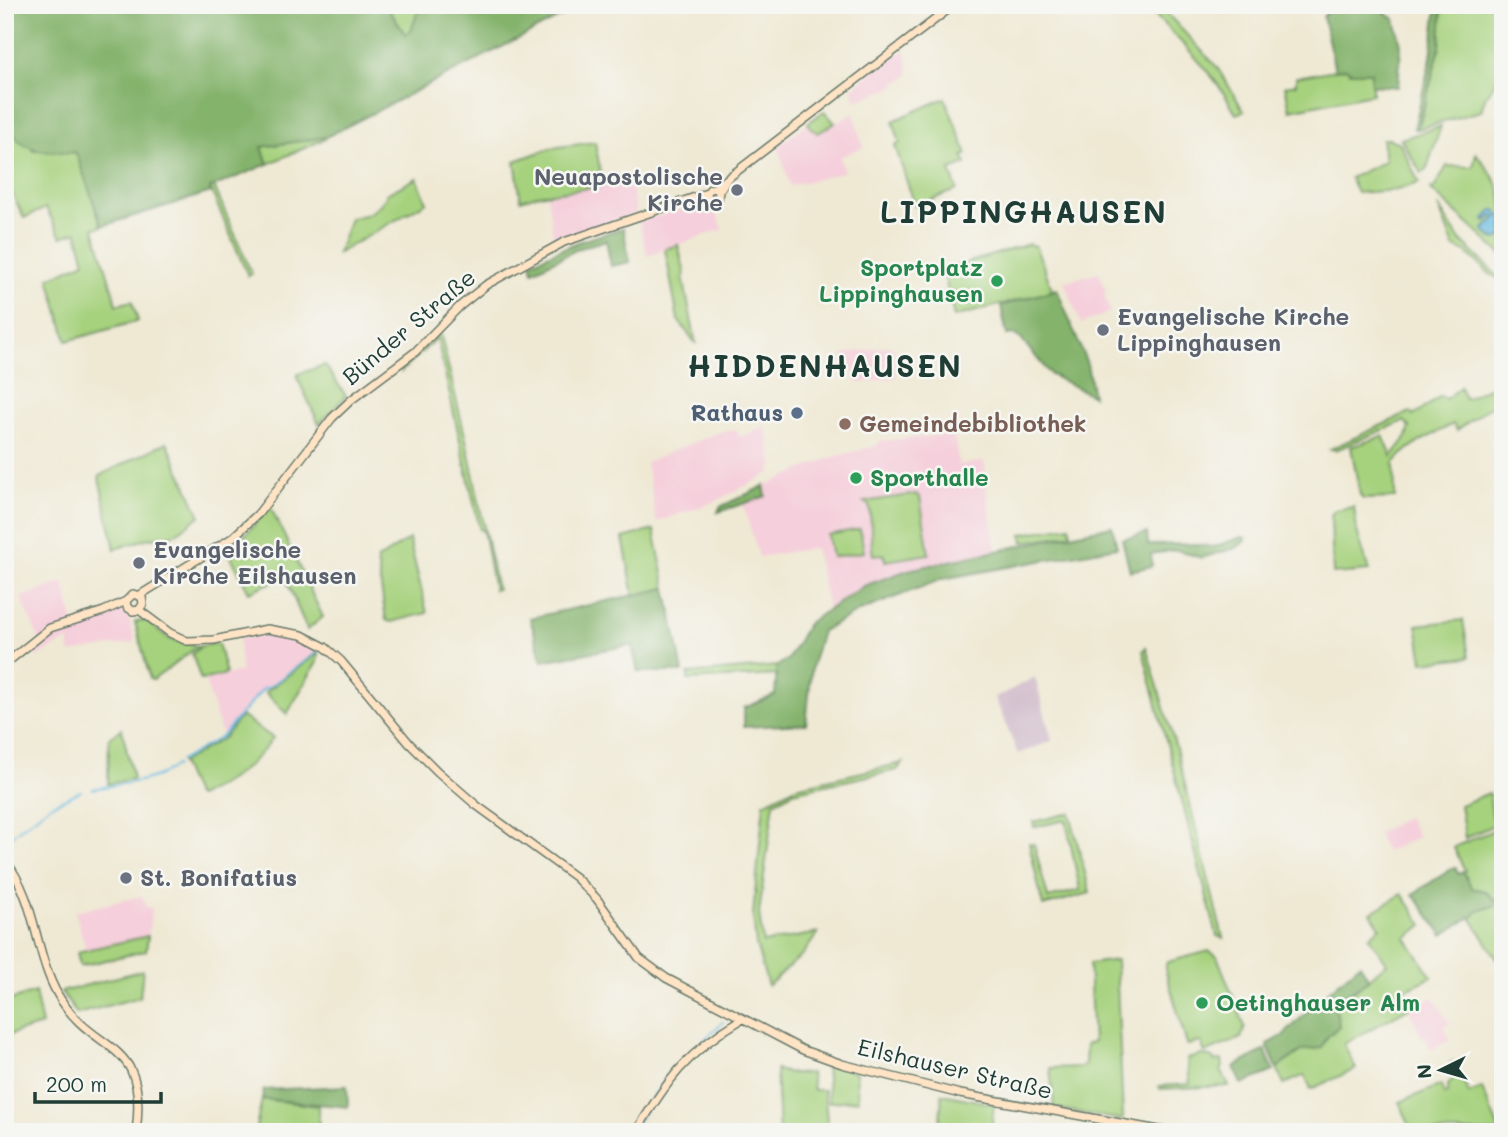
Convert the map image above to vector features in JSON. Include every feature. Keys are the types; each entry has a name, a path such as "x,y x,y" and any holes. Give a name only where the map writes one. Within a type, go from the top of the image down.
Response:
{"main road":[{"path":"717,189 720,195 718,200 713,201 707,195 710,189 717,189 954,5"},
{"name":"Bünder Straße","path":"127,604 133,594 141,603 157,586 232,538 258,514 309,444 351,400 415,352 460,306 486,285 565,243 707,195"},
{"path":"5,664 27,644 54,626 127,604 131,610 141,603"},
{"name":"Eilshauser Straße","path":"141,603 153,621 170,633 187,640 212,641 267,629 302,635 325,647 341,661 438,772 476,805 559,863 586,888 639,958 666,978 740,1017 814,1055 887,1075 960,1094 1170,1132"},
{"path":"5,860 24,891 49,975 60,998 74,1016 122,1055 130,1066 136,1089 136,1132"},
{"path":"636,1132 675,1072 718,1034 739,1021 740,1017"}],"shaded area":[{"path":"906,50 909,75 891,88 856,101 852,88"},
{"path":"854,113 863,147 840,157 844,172 790,186 778,146 808,123 819,133"},
{"path":"630,181 636,213 578,231 554,243 547,195"},
{"path":"699,204 711,206 715,210 723,229 647,256 639,222"},
{"path":"1099,272 1110,312 1081,324 1064,282"},
{"path":"889,346 893,349 896,377 861,383 855,381 853,369 844,370 843,354"},
{"path":"766,426 773,465 770,473 714,502 656,522 646,462 719,432 736,430 740,437"},
{"path":"954,434 959,465 984,461 996,551 908,570 864,586 828,609 815,548 759,557 743,505 766,496 764,486 833,457 876,446 881,441"},
{"path":"64,582 74,625 119,610 124,611 128,615 135,642 70,653 68,640 36,657 33,647 40,641 21,597"},
{"path":"262,635 288,637 318,651 263,689 222,735 205,681 241,671 239,639"},
{"path":"1035,677 1052,741 1018,754 995,698"},
{"path":"1407,816 1418,837 1386,852 1377,834"},
{"path":"142,896 147,908 152,907 148,936 86,950 75,911"},
{"path":"1433,997 1450,1023 1443,1027 1450,1040 1431,1050 1409,1009"}],"green space":[{"path":"5,5 386,5 405,34 411,31 420,5 584,5 326,137 262,147 268,164 210,188 211,192 102,226 76,153 29,147 21,143 10,127 5,129"},
{"path":"386,5 420,5 411,31 405,34"},
{"path":"1146,5 1159,5 1217,67 1244,111 1236,114 1206,69"},
{"path":"1332,5 1374,5 1395,19 1401,45 1398,87 1371,85 1371,72 1350,72 1346,68 1335,70 1323,17"},
{"path":"1437,5 1442,5 1440,47 1418,129 1414,129 1431,58"},
{"path":"1442,5 1503,5 1503,70 1485,98 1481,111 1418,129 1440,47"},
{"path":"1346,68 1350,72 1372,72 1372,94 1290,110 1285,86 1296,84 1296,77"},
{"path":"945,98 967,154 963,156 966,164 950,170 957,190 915,206 895,146 900,143 893,121"},
{"path":"824,111 835,123 818,133 808,123"},
{"path":"1441,126 1426,171 1421,173 1401,139"},
{"path":"10,127 33,150 76,152 102,226 94,228 117,305 132,301 138,321 67,341 49,278 85,262 77,232 61,237 46,208 24,218 5,179 5,129"},
{"path":"324,137 325,139 268,164 261,147"},
{"path":"1382,139 1400,143 1419,183 1397,190 1357,193 1350,178 1385,161"},
{"path":"595,142 603,186 537,195 521,200 515,161 551,148"},
{"path":"1476,153 1500,191 1503,220 1496,210 1493,210 1490,217 1498,217 1488,224 1486,233 1495,240 1503,235 1503,256 1430,189 1435,187 1447,166 1473,167"},
{"path":"417,178 427,202 338,253 350,218 371,212 386,194"},
{"path":"214,186 252,274 248,276 210,188"},
{"path":"1438,206 1460,240 1503,281 1491,275 1466,252 1454,247"},
{"path":"623,228 630,262 611,266 606,240 580,248 533,271 531,262 578,242"},
{"name":"Sportplatz Lippinghausen","path":"1029,244 1035,245 1053,291 954,317 943,270"},
{"path":"678,245 696,344 678,320 665,249"},
{"path":"1057,289 1087,364 1093,396 1051,375 1021,339 1013,334 1007,335 1001,306"},
{"path":"440,332 467,444 497,589 494,590 483,530 480,530 437,338 401,372 401,368"},
{"path":"325,365 346,396 319,424 297,377 298,374"},
{"path":"1503,381 1503,397 1457,430 1453,424 1421,441 1394,463 1395,498 1363,499 1351,447 1383,436 1392,456 1407,437 1410,427 1404,421 1336,450 1330,449 1410,412 1413,416 1441,396 1446,399 1460,387 1465,399"},
{"path":"167,442 200,516 175,534 146,539 115,549 99,478"},
{"path":"764,486 766,496 718,512 720,507"},
{"path":"916,494 920,497 929,554 885,561 884,554 873,555 869,505 864,502"},
{"path":"270,506 323,617 307,630 285,577 249,592 227,549 245,535"},
{"path":"1354,507 1357,531 1369,571 1333,574 1331,515 1335,510"},
{"path":"1070,526 1071,534 1023,542 1022,534"},
{"path":"1112,526 1117,547 942,579 860,611 822,631 812,665 806,724 744,727 744,708 775,695 777,666 788,659 808,623 864,586 908,570"},
{"path":"860,529 864,552 832,557 828,535"},
{"path":"654,530 666,588 634,596 623,538"},
{"path":"1147,533 1148,545 1193,544 1213,547 1246,538 1236,548 1201,558 1177,550 1151,554 1152,566 1130,571 1122,539"},
{"path":"409,539 427,613 391,622 386,620 377,560"},
{"path":"666,588 683,672 638,672 632,645 542,661 530,618"},
{"path":"145,620 170,639 198,646 153,680 150,679 135,622"},
{"path":"1463,620 1469,657 1423,662 1417,625"},
{"path":"218,643 226,674 201,680 192,654 201,646"},
{"path":"1146,647 1176,748 1223,938 1217,936 1143,651"},
{"path":"318,653 317,662 287,714 265,692"},
{"path":"777,666 777,675 688,680 688,674"},
{"path":"241,716 273,738 240,773 198,797 181,763 223,738"},
{"path":"122,729 133,779 108,784 109,738"},
{"path":"903,763 897,770 793,792 774,802 759,913 763,943 818,933 804,953 768,986 756,945 753,915 764,803 796,787"},
{"path":"1489,793 1494,825 1465,838 1460,805"},
{"path":"1070,813 1090,893 1043,906 1029,843 1034,844 1048,898 1080,890 1066,820 1034,827 1033,822"},
{"path":"1503,826 1503,968 1470,917 1443,935 1413,894 1455,867 1458,874 1465,871 1454,848"},
{"path":"1455,867 1458,874 1464,873 1472,888 1485,891 1496,901 1503,898 1503,903 1476,912 1472,919 1470,917 1443,935 1413,894"},
{"path":"1402,894 1423,925 1406,938 1432,977 1402,991 1410,1007 1344,1044 1356,1069 1311,1089 1305,1075 1284,1084 1277,1068 1303,1050 1321,1048 1327,1037 1339,1026 1335,1005 1387,963 1369,937 1380,927 1371,913"},
{"path":"148,936 146,951 80,966 77,952"},
{"path":"1209,951 1217,956 1245,1027 1241,1038 1205,1053 1201,1042 1187,1045 1165,968 1167,962"},
{"path":"1116,960 1123,1118 1121,1120 1054,1108 1050,1068 1082,1067 1085,1064 1086,1044 1093,1043 1089,964"},
{"path":"1360,964 1369,979 1335,1005 1339,1026 1327,1037 1321,1048 1303,1050 1277,1068 1267,1045 1284,1035"},
{"path":"143,970 140,997 77,1014 61,992"},
{"path":"35,992 42,1025 5,1036 5,1002"},
{"path":"1265,1050 1274,1071 1242,1084 1234,1067"},
{"path":"1202,1055 1213,1058 1214,1061 1222,1060 1221,1070 1229,1086 1160,1089 1159,1086 1190,1084 1187,1059"},
{"path":"1454,1062 1469,1093 1482,1088 1500,1132 1412,1132 1400,1102 1441,1085 1444,1094 1448,1093 1448,1085 1455,1077 1450,1063"},
{"path":"828,1064 856,1072 858,1100 829,1102"},
{"path":"776,1070 794,1074 811,1073 813,1090 824,1090 828,1130 779,1132"},
{"path":"347,1086 348,1107 262,1099 264,1090"},
{"path":"942,1094 994,1104 991,1132 939,1132"},
{"path":"262,1099 318,1106 319,1132 255,1132"}],"water":[{"path":"1496,210 1503,220 1503,235 1497,240 1484,229 1497,217 1484,220"}],"waterway":[{"path":"180,761 221,737 263,689 319,651"},
{"path":"93,789 148,779 176,765"},
{"path":"7,839 49,806 81,791"},
{"path":"670,1072 723,1022"},
{"path":"648,1104 668,1075"},
{"path":"631,1132 646,1108"}],"place":[{"name":"Neuapostolische Kirche","path":"737,190"},
{"name":"Sportplatz Lippinghausen","path":"997,281"},
{"name":"Evangelische Kirche Lippinghausen","path":"1103,330"},
{"name":"Rathaus","path":"797,413"},
{"name":"Gemeindebibliothek","path":"845,424"},
{"name":"Sporthalle","path":"856,478"},
{"name":"Evangelische Kirche Eilshausen","path":"139,563"},
{"name":"St. Bonifatius","path":"126,878"},
{"name":"Oetinghauser Alm","path":"1202,1003"}],"district":[{"name":"LIPPINGHAUSEN","path":"1024,213"},
{"name":"HIDDENHAUSEN","path":"825,367"}]}
